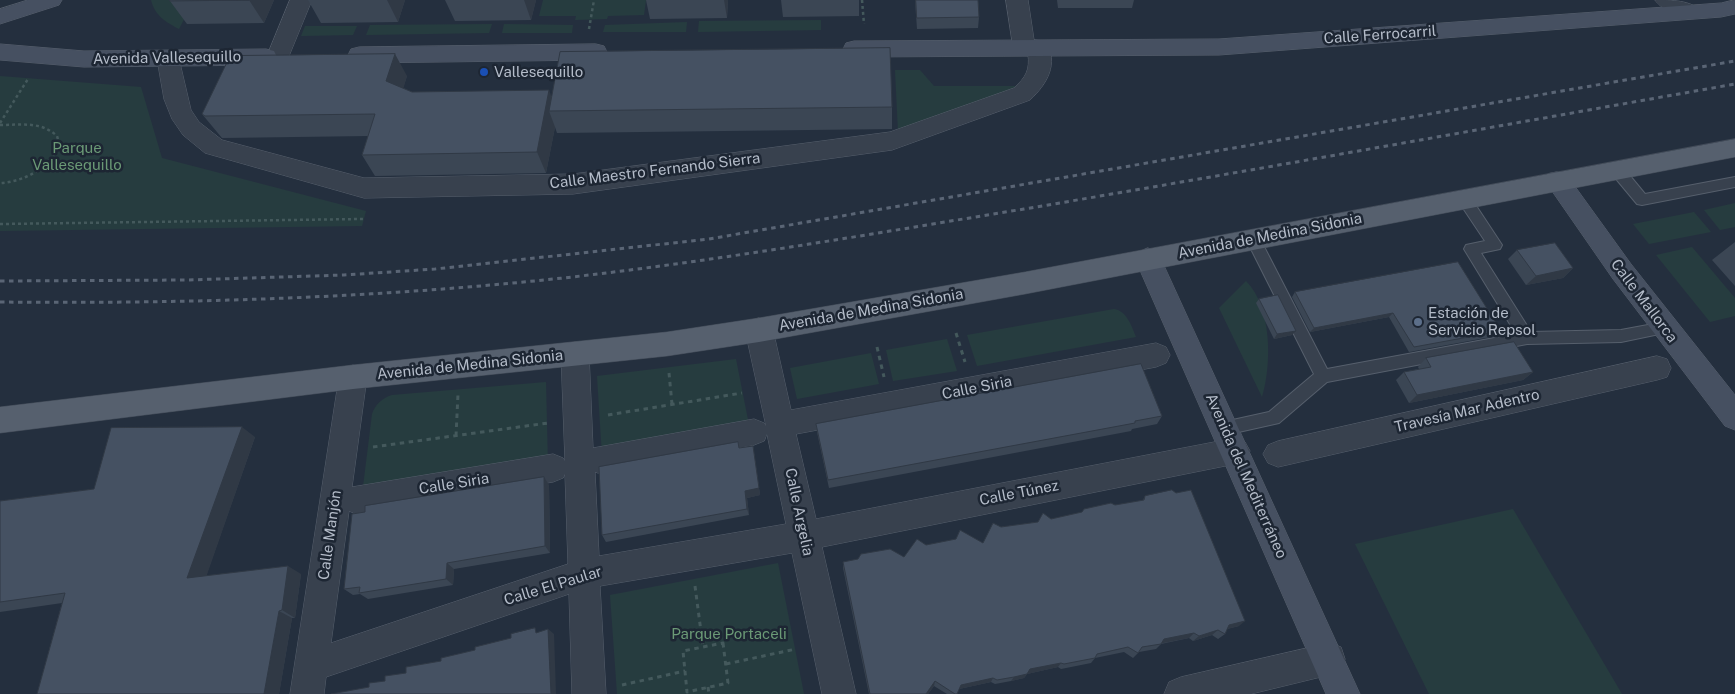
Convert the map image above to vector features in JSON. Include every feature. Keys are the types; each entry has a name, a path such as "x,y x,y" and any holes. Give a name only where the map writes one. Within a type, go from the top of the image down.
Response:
{"main road":[{"name":"Avenida de Medina Sidonia","path":"0,420 353,377 667,344 759,330 1148,259 1735,148"}],"street":[{"path":"0,17 51,0"},
{"name":"Avenida Vallesequillo","path":"0,52 84,59 287,56 302,0"},
{"name":"Calle Maestro Fernando Sierra","path":"168,59 176,101 182,118 195,134 214,147 364,188 574,184 892,140 1022,94 1036,81 1042,67 1031,47 1017,0"},
{"path":"1666,0 1691,12"},
{"name":"Calle Ferrocarril","path":"1031,47 1219,47 1721,10 1735,7"},
{"path":"835,49 1031,47"},
{"path":"337,56 613,52"},
{"name":"Calle Mallorca","path":"1557,181 1592,232 1664,328 1735,417"},
{"name":"Avenida del Mediterráneo","path":"1148,259 1343,694"},
{"name":"Calle Argelia","path":"759,330 803,536 840,694"},
{"path":"575,354 583,574 590,694"},
{"name":"Calle Siria","path":"797,421 1156,355"},
{"name":"Travesía Mar Adentro","path":"1278,454 1656,368"},
{"name":"Calle Manjón","path":"309,680 353,377"},
{"path":"598,460 754,432"},
{"name":"Calle Túnez","path":"803,536 1230,439"},
{"name":"Calle Siria","path":"356,500 553,468"},
{"name":"Calle El Paular","path":"309,680 583,574 803,536"},
{"path":"1181,694 1328,659"}],"lane":[{"path":"1617,170 1642,200 1735,182"},
{"path":"1464,199 1495,245 1471,250 1527,338"},
{"path":"1253,239 1323,376"},
{"path":"1230,439 1273,418 1323,376 1527,338 1621,336 1664,328"}],"path":[{"path":"590,26 594,0"},
{"path":"862,0 864,24"},
{"path":"0,183 18,181 32,175 56,154 59,144 57,135 50,129 38,126 0,124 43,56"},
{"path":"0,224 363,219"},
{"path":"669,370 672,404"},
{"path":"456,436 459,385"},
{"path":"604,415 747,392"},
{"path":"372,447 551,423"},
{"path":"695,585 703,647"},
{"path":"723,643 726,664 728,683 687,692 683,651 723,643"},
{"path":"726,664 799,648"},
{"path":"620,685 685,671"},
{"path":"708,687 709,694"}],"green space":[{"path":"151,0 194,0 179,29 165,21 158,14"},
{"path":"543,0 646,0 644,15 608,16 607,19 575,20 576,16 539,16"},
{"path":"821,20 821,30 698,32 699,21"},
{"path":"687,22 686,32 603,32 605,25"},
{"path":"492,24 489,33 366,35 370,25"},
{"path":"504,24 573,25 572,33 502,33"},
{"path":"305,26 357,26 353,35 301,36"},
{"path":"895,70 920,70 934,86 1024,86 898,132"},
{"name":"Parque Vallesequillo","path":"0,76 141,87 162,158 366,211 362,226 0,231"},
{"path":"1735,203 1735,227 1720,230 1704,210"},
{"path":"1694,212 1711,232 1649,244 1633,224"},
{"path":"1692,247 1735,298 1735,316 1710,322 1656,255"},
{"path":"1246,281 1255,292 1261,305 1268,336 1267,369 1262,397 1219,308"},
{"path":"1114,309 1119,310 1126,316 1136,337 977,366 967,335"},
{"path":"947,339 957,371 893,381 886,350"},
{"path":"871,353 879,384 797,399 790,368"},
{"path":"736,359 750,430 602,456 597,376"},
{"path":"546,382 548,466 362,495 372,414 377,405 385,398 392,395"},
{"path":"1513,509 1622,694 1429,694 1355,544"},
{"name":"Parque Portaceli","path":"778,563 804,694 617,694 610,595"}],"building":[{"path":"170,0 249,0 170,1"},
{"path":"916,0 978,0 979,17 917,18"},
{"path":"890,48 892,107 549,111 560,52"},
{"path":"395,54 386,81 412,92 549,90 537,152 362,155 375,114 205,116 202,114 230,56"},
{"path":"1555,243 1573,268 1536,276 1517,250"},
{"path":"1458,262 1501,331 1414,347 1393,313 1314,328 1295,292"},
{"path":"1278,295 1296,331 1277,334 1259,299"},
{"path":"1514,342 1533,372 1417,395 1404,372 1431,367 1426,358"},
{"path":"1141,364 1162,416 1135,421 1135,423 828,480 816,424"},
{"path":"242,427 187,578 288,566 282,610 279,611 264,694 37,694 65,593 0,602 0,501 94,489 111,428"},
{"path":"738,442 739,448 753,446 759,488 745,491 747,509 602,535 599,467"},
{"path":"544,477 545,546 447,563 446,579 359,593 360,587 344,589 352,514 365,512 365,506"},
{"path":"1172,490 1176,493 1191,490 1245,621 1229,625 1225,634 1218,630 1199,636 1194,633 1164,639 1161,644 1142,647 1138,653 1128,647 1097,654 1095,658 1030,669 1027,674 1014,677 997,680 993,678 961,685 957,694 935,681 926,694 870,694 843,562 858,559 861,554 890,549 904,557 917,539 926,545 956,539 960,530 983,543 993,523 1001,527 1038,522 1043,513 1051,519 1111,503 1115,505 1144,500 1145,496"},
{"path":"535,628 536,633 548,629 551,694 331,694 369,687 369,683 385,681 385,676 406,673 406,667 441,661 441,658 475,650 475,647 511,638 511,634"}],"railway":[{"path":"0,281 187,280 344,275 435,269 709,239 1735,61"},
{"path":"0,302 211,301 352,295 493,285 678,264 1024,209 1735,84"}],"place":[{"name":"Vallesequillo","path":"484,72"},
{"name":"Estación de Servicio Repsol","path":"1418,322"}]}
